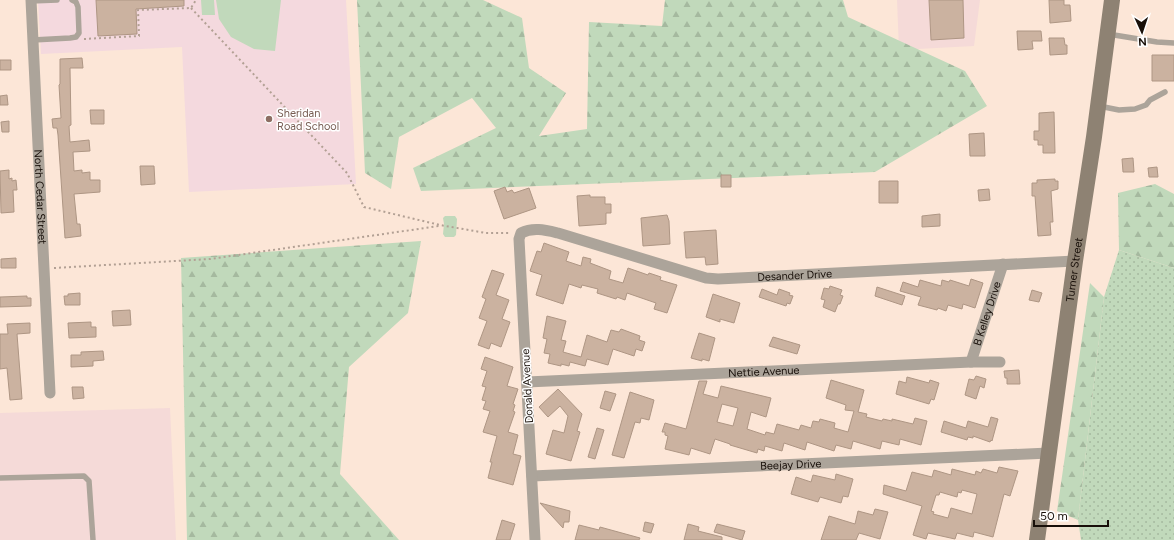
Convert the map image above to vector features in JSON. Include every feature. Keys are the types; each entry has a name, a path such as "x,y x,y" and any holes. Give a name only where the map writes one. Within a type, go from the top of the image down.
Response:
{"street":[{"name":"North Cedar Street","path":"31,0 50,393"},
{"name":"Turner Street","path":"1037,540 1112,0"},
{"name":"Desander Drive","path":"522,233 528,230 544,230 558,233 706,278 718,279 1075,261"},
{"name":"Donald Avenue","path":"522,233 519,239 535,540"},
{"name":"B Kelley Drive","path":"971,362 1003,264"},
{"name":"Nettie Avenue","path":"527,382 971,362 1000,362"},
{"name":"Beejay Drive","path":"532,476 1049,452"}],"lane":[{"path":"31,0 57,0"},
{"path":"33,40 70,38 79,33 78,7 76,2 72,0"},
{"path":"1108,34 1157,42 1174,42"},
{"path":"1098,106 1119,110 1135,109 1146,105 1150,100 1165,92"},
{"path":"0,478 84,476 89,481 92,540"}],"path":[{"path":"191,8 196,0"},
{"path":"76,36 84,39 139,36 138,10 191,8 347,173 364,207 486,234 522,233"},
{"path":"44,268 210,259 440,225"}],"shaded area":[{"name":"Sheridan Road School","path":"38,0 346,0 356,184 189,192 182,47 41,54"},
{"path":"897,0 980,0 974,46 899,50"},
{"path":"170,408 176,540 0,540 0,413"}],"green space":[{"path":"201,0 214,0 215,15 202,15"},
{"path":"216,0 281,0 275,51 254,49 231,37 219,19"},
{"path":"357,0 483,0 522,18 529,68 566,93 539,136 587,129 589,22 662,26 665,0 843,0 848,17 965,71 987,106 875,172 421,191 413,168 496,128 472,98 399,137 391,189 365,173"},
{"path":"1155,184 1174,194 1174,268 1119,250 1118,193"},
{"path":"445,216 455,216 457,219 456,235 454,237 445,237 443,234 443,218"},
{"path":"421,241 408,313 349,367 340,474 399,540 187,540 181,258"},
{"path":"1119,250 1174,268 1174,540 1081,540 1078,520 1104,297"},
{"path":"1090,283 1104,297 1078,520 1057,511"}],"building":[{"path":"96,0 184,0 184,6 136,9 137,34 98,36"},
{"path":"929,0 963,0 964,38 931,40"},
{"path":"1049,0 1064,0 1064,5 1070,5 1071,21 1050,23"},
{"path":"1017,31 1041,31 1042,41 1032,41 1033,49 1018,50"},
{"path":"1049,38 1064,38 1065,45 1067,45 1067,54 1050,55"},
{"path":"1152,55 1174,55 1174,81 1152,81"},
{"path":"82,58 83,68 70,68 70,142 89,140 90,151 73,152 74,171 82,170 82,173 90,172 90,180 100,180 100,192 74,194 77,224 80,224 81,236 65,238 58,135 57,128 53,128 52,119 61,118 59,85 60,59"},
{"path":"0,60 11,60 11,70 0,70"},
{"path":"7,95 8,105 0,105 0,96"},
{"path":"90,110 104,110 104,124 91,124"},
{"path":"1054,112 1055,153 1043,153 1043,145 1038,145 1038,140 1034,140 1034,131 1039,131 1039,113"},
{"path":"9,121 9,132 2,132 1,122"},
{"path":"984,133 985,156 970,156 969,134"},
{"path":"1133,158 1134,172 1123,172 1122,159"},
{"path":"140,166 154,166 155,184 141,185"},
{"path":"1157,167 1158,177 1149,177 1148,168"},
{"path":"9,170 9,179 12,178 12,181 16,180 17,190 13,190 14,212 1,213 0,171"},
{"path":"721,175 731,175 731,187 721,187"},
{"path":"1055,179 1055,181 1058,181 1058,189 1051,191 1053,222 1050,222 1051,235 1038,236 1035,196 1032,196 1032,183 1037,183 1037,180"},
{"path":"879,181 898,181 898,203 879,203"},
{"path":"505,187 507,192 512,190 514,193 529,188 536,208 504,219 494,191"},
{"path":"989,189 990,200 979,201 978,190"},
{"path":"590,195 590,197 605,197 605,204 611,204 611,213 606,213 606,224 579,226 577,196"},
{"path":"940,214 940,226 922,227 922,216"},
{"path":"667,215 669,221 670,244 643,246 641,218"},
{"path":"716,230 718,264 706,265 705,257 686,258 684,232"},
{"path":"544,243 569,252 566,261 581,266 583,257 591,259 590,263 611,271 609,279 623,283 628,268 648,275 649,273 661,277 660,280 677,285 667,313 654,309 656,303 627,293 625,300 617,297 616,299 597,293 598,289 582,285 581,288 569,284 563,304 536,295 542,275 530,271 537,251 541,252"},
{"path":"16,258 16,268 1,268 1,259"},
{"path":"492,270 504,274 496,295 509,300 502,319 510,322 501,347 491,343 489,349 478,345 487,321 479,318 486,299 482,297"},
{"path":"971,279 983,283 975,308 963,304 962,309 948,305 946,311 938,308 937,310 918,305 921,297 900,291 903,282 918,287 920,280 941,286 942,280 949,282 950,280 969,286"},
{"path":"830,286 842,290 840,295 843,296 835,312 823,307 825,300 821,299 824,288 829,289"},
{"path":"877,287 905,296 902,305 875,296"},
{"path":"762,289 777,295 779,289 790,293 789,295 793,296 790,304 787,303 786,306 759,297"},
{"path":"1032,290 1042,293 1039,302 1029,300"},
{"path":"80,293 80,305 65,305 64,296 68,296 68,294"},
{"path":"713,294 740,303 734,323 720,319 720,322 706,317"},
{"path":"27,296 27,298 31,298 31,306 0,307 0,297"},
{"path":"130,310 131,325 113,326 112,311"},
{"path":"547,316 566,321 561,340 566,341 563,352 581,357 587,335 607,342 611,330 619,332 621,329 640,336 639,340 645,342 642,351 636,349 634,356 613,349 608,365 587,359 585,366 570,362 569,366 548,363 550,354 544,353 547,339 543,338"},
{"path":"91,322 91,327 96,327 96,337 69,338 68,323"},
{"path":"30,323 30,333 17,334 22,399 10,400 7,368 0,369 0,334 8,334 7,324"},
{"path":"699,333 715,338 709,361 691,358"},
{"path":"773,337 800,345 797,354 769,346"},
{"path":"103,351 104,360 93,361 93,366 71,367 71,355 81,355 81,352"},
{"path":"485,357 513,367 507,386 518,389 513,404 515,405 513,411 515,412 508,432 518,435 513,454 521,456 513,485 488,478 492,462 490,462 497,436 483,432 490,411 483,409 486,401 482,400 486,387 482,386 487,371 481,369"},
{"path":"1019,370 1020,384 1007,384 1007,378 1005,378 1004,371"},
{"path":"976,376 986,379 984,388 980,386 976,399 965,395 969,379 974,380"},
{"path":"907,377 929,383 930,380 939,383 934,400 931,399 929,404 896,394 899,381 906,383"},
{"path":"831,380 864,390 858,412 867,414 866,417 882,421 883,419 892,421 892,419 913,424 915,418 927,421 921,445 900,439 899,445 882,441 880,449 853,441 851,449 836,445 834,451 807,442 805,450 784,443 782,451 765,446 764,451 758,449 757,453 715,439 710,454 691,448 689,455 665,449 668,436 665,435 665,432 662,432 665,423 686,429 699,381 707,381 703,394 718,398 721,386 771,398 766,417 751,412 747,429 765,435 766,432 774,434 777,424 799,430 801,425 811,428 813,421 819,422 820,419 835,423 834,428 848,432 854,411 845,410 846,405 826,398","holes":["722,404 738,408 733,426 717,422"]},
{"path":"72,387 83,387 84,398 73,399"},
{"path":"558,389 582,414 577,431 580,432 571,461 546,454 553,430 564,433 568,416 560,406 548,417 539,407"},
{"path":"605,391 616,394 610,411 600,408"},
{"path":"630,392 654,400 649,420 641,418 640,423 635,422 624,458 612,455"},
{"path":"991,417 998,419 992,441 991,440 990,442 973,436 973,438 968,437 967,440 941,432 944,421 966,428 968,421 988,427"},
{"path":"597,428 604,430 595,459 588,457"},
{"path":"999,467 1018,471 1010,496 1004,494 993,537 974,532 973,537 957,533 955,539 928,533 926,539 913,535 922,506 883,494 884,485 906,491 912,472 932,477 934,470 951,475 952,469 975,475 976,471 981,473 983,469 997,473","holes":["962,490 977,494 972,514 951,508 948,518 933,514 934,512 931,511 936,495 939,495 940,492 957,497 958,492 961,493"]},
{"path":"836,474 853,479 848,497 843,496 841,503 820,497 818,502 791,494 796,477 811,482 813,475 835,480"},
{"path":"540,503 570,511 569,522 564,522 563,528"},
{"path":"875,509 888,512 880,539 859,533 856,540 821,540 829,516 855,524 858,511 873,515"},
{"path":"502,520 515,524 510,540 496,540"},
{"path":"645,522 654,524 651,533 643,531"},
{"path":"688,524 699,527 698,531 722,537 722,540 684,540"},
{"path":"717,524 745,531 742,540 714,532"},
{"path":"579,525 599,530 600,527 640,538 639,540 575,540"}],"place":[{"name":"Sheridan Road School","path":"269,119"}]}
